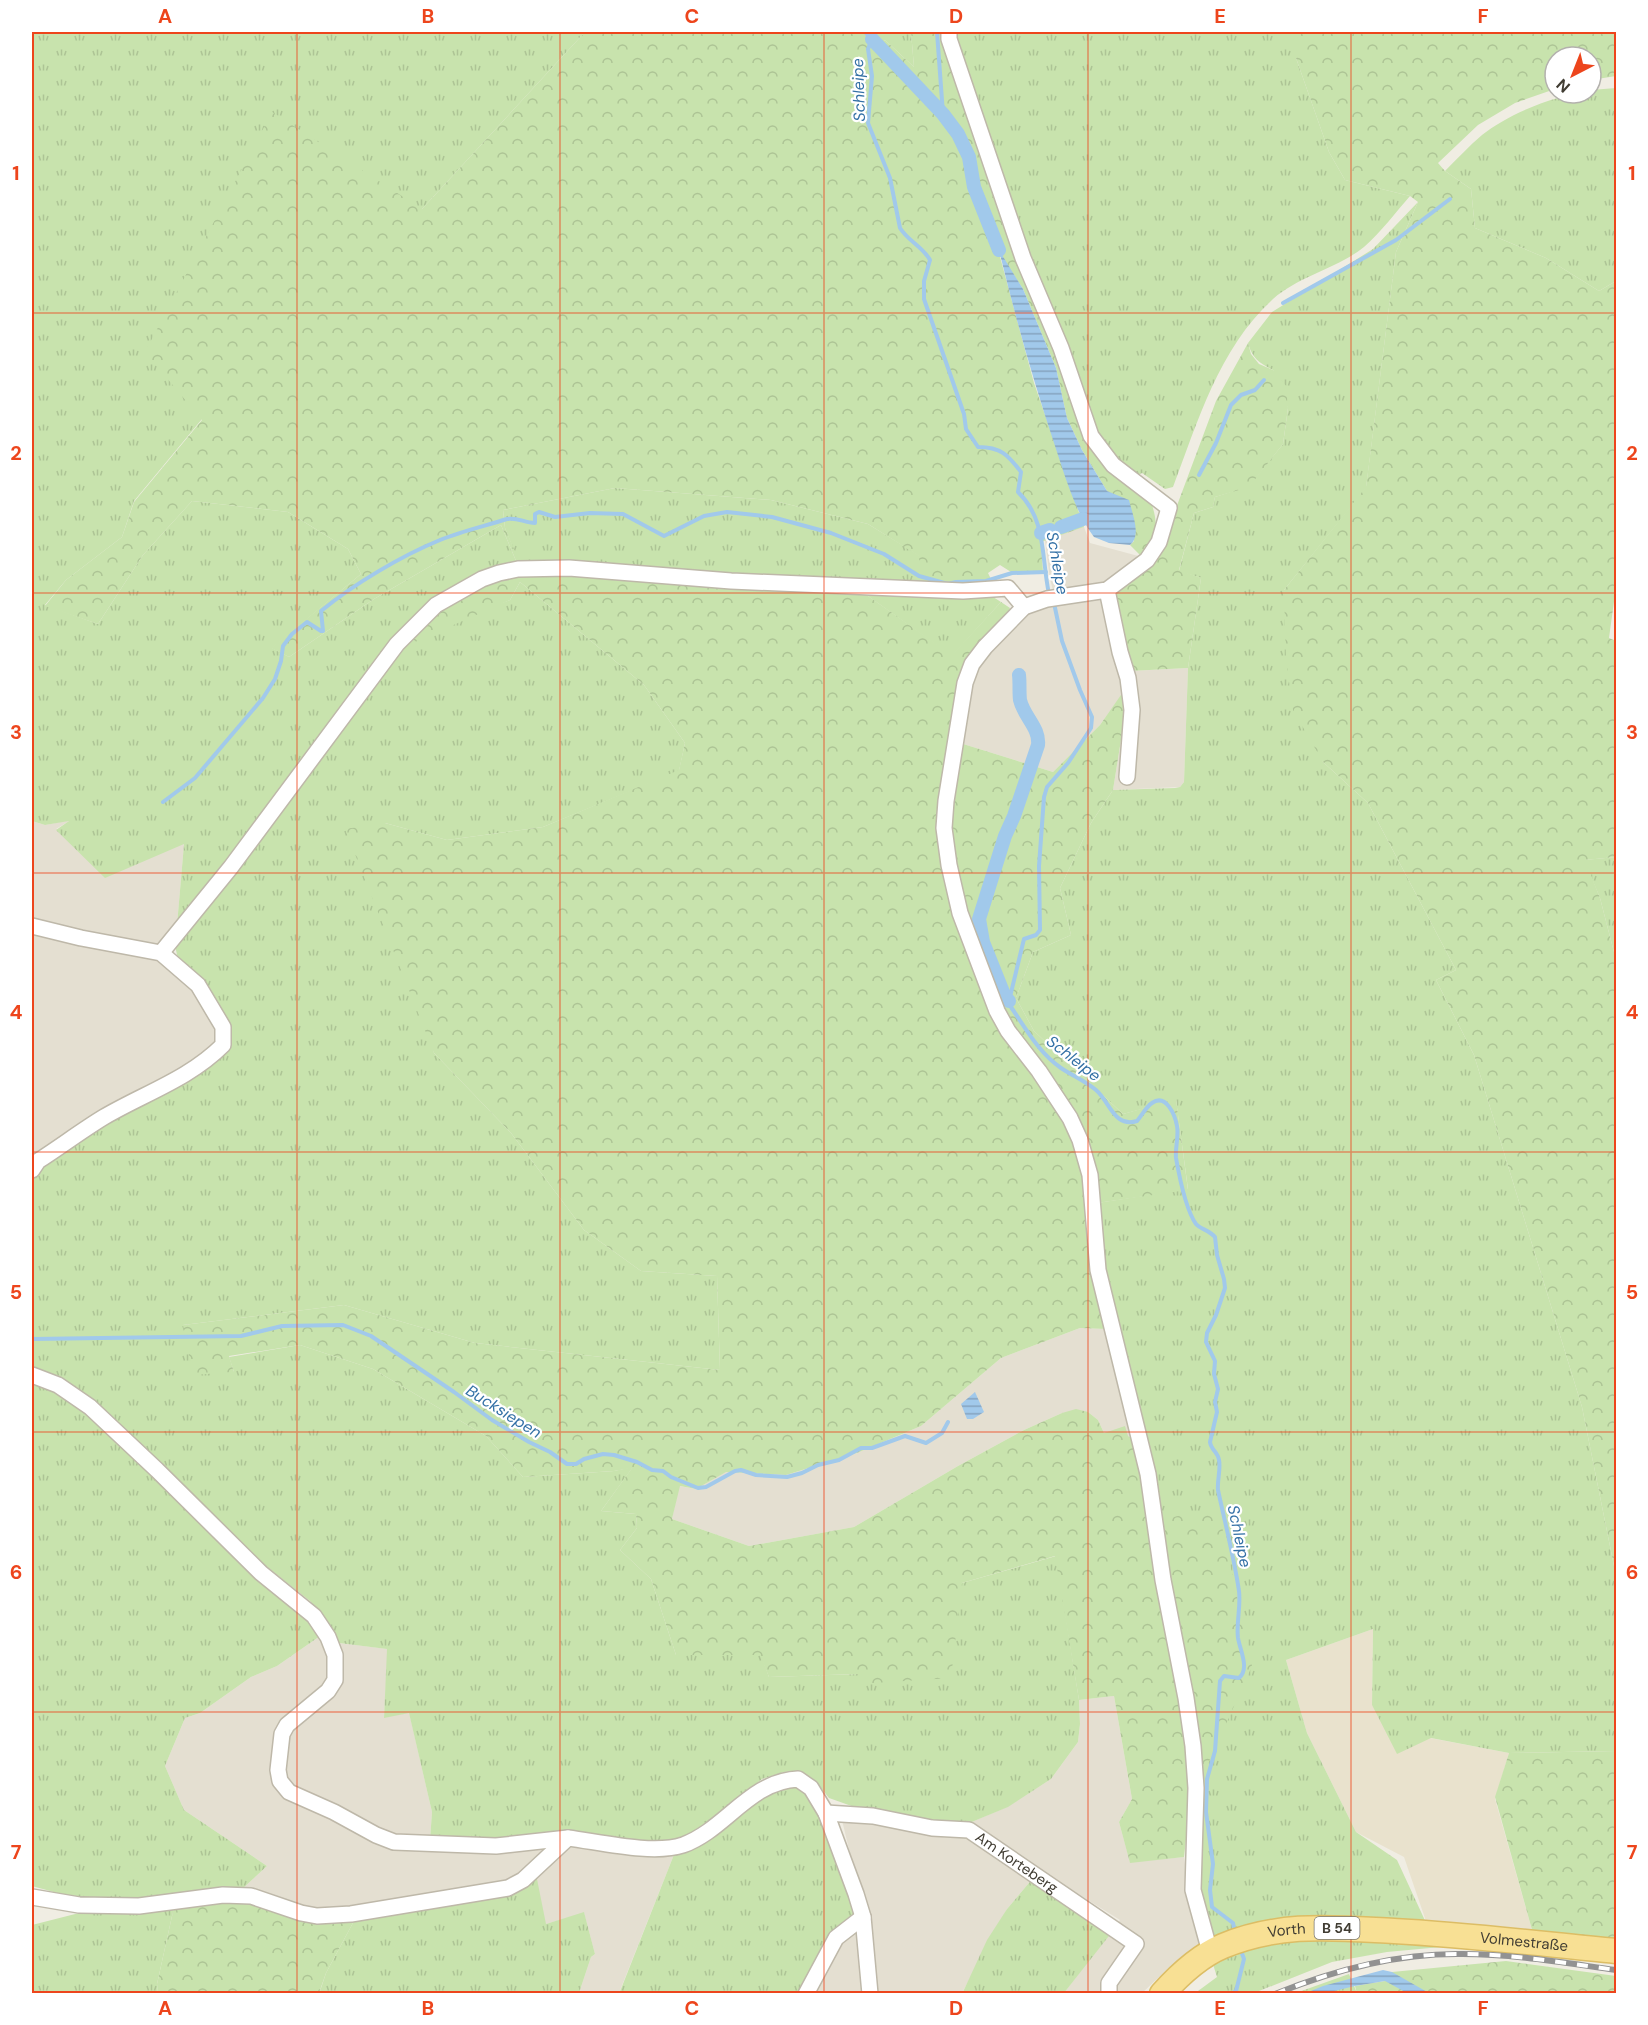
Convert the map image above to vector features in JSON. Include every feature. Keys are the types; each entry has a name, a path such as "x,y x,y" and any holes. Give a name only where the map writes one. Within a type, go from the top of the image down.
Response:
{"main road":[{"name":"Vorth","path":"1162,1994 1182,1973 1225,1946 1272,1930 1313,1927 1431,1933"},
{"name":"Volmestraße","path":"1431,1933 1617,1951"}],"street":[{"path":"949,32 949,39 1023,258 1061,348 1091,436 1113,465 1169,508 1159,542 1147,560 1107,590 1052,598 1024,607 985,647 972,664 965,683 946,801 944,828 960,913 997,1011 1008,1031 1070,1118 1080,1140 1090,1175 1098,1270 1148,1474 1163,1580 1193,1746 1196,1788 1193,1890 1225,1946"},
{"path":"161,953 231,867 397,644 435,605 482,579 518,569 569,568 754,582 963,591 1008,588 1024,607"},
{"path":"1107,590 1119,652 1128,678 1132,710 1127,777"},
{"path":"32,926 161,953 198,985 223,1027 224,1045 208,1060 175,1082 105,1117 38,1161 32,1170"},
{"path":"32,1375 58,1385 90,1407 261,1573 314,1616 328,1637 335,1655 335,1680 328,1691 287,1725 282,1734 278,1770 280,1781 289,1792 394,1842 496,1846 568,1838 655,1849 683,1845 698,1838 764,1789 790,1779 798,1779 811,1788 826,1813 863,1917 870,1994"},
{"name":"Am Korteberg","path":"826,1813 873,1816 932,1828 969,1830 1136,1944 1109,1983 1109,1994"},
{"path":"32,1897 79,1905 139,1906 223,1895 251,1896 317,1916 351,1914 508,1888 523,1880 568,1838"},
{"path":"806,1994 836,1938 863,1917"}],"shaded area":[{"path":"1084,527 1090,543 1142,557 1115,592 1122,649 1131,671 1188,668 1184,782 1180,787 1113,790 1124,721 1123,693 1100,725 1053,772 960,743 969,710 968,687 987,648 1035,608 1056,601 1050,579 1045,540"},
{"path":"71,820 56,829 184,844 177,925 160,944 189,981 217,1027 217,1043 207,1055 32,1165 32,821 45,825"},
{"path":"1080,1328 1106,1329 1135,1440 1128,1436 1104,1433 1098,1420 1088,1412 1062,1413 1024,1430 958,1466 854,1527 749,1546 672,1519 679,1486 696,1489 725,1472 786,1475 857,1453 921,1426 1001,1358"},
{"path":"1373,1629 1372,1705 1430,1738 1509,1753 1495,1799 1534,1937 1428,1927 1404,1857 1356,1832 1307,1733 1286,1660"},
{"path":"323,1634 330,1648 339,1643 388,1649 384,1717 409,1712 432,1812 430,1840 558,1842 567,1848 580,1846 675,1852 619,1993 579,1993 591,1957 595,1954 584,1913 546,1924 505,1885 348,1910 320,1911 241,1890 267,1866 184,1810 165,1766 185,1718 200,1713 251,1677 277,1666"},
{"path":"1114,1696 1132,1799 1119,1822 1130,1862 1184,1857 1190,1898 1199,1925 1194,1928 1201,1946 1172,1965 1142,1993 1064,1993 1120,1920 1038,1869 962,1826 1007,1807 1051,1779 1078,1742 1079,1700"},
{"path":"841,1816 968,1833 1034,1877 1007,1909 962,1993 874,1993 860,1895"},
{"path":"861,1921 867,1993 810,1994 838,1941"}],"green space":[{"path":"32,32 585,32 422,209 202,419 134,501 122,537 66,580 45,605 98,624 143,555 192,501 288,512 348,549 361,574 272,648 289,657 374,599 501,525 519,568 433,601 177,925 184,844 105,878 56,830 69,821 45,825 32,821"},
{"path":"585,32 869,32 875,52 885,40 914,67 911,32 947,32 1088,437 1152,505 1156,527 1153,538 1142,557 1130,545 1134,541 1118,497 1107,491 1082,450 1067,418 1056,368 1023,289 999,253 1034,383 1084,527 1041,542 1043,572 1011,572 1000,565 988,573 991,579 986,586 861,591 952,655 1001,602 1010,608 1008,615 969,658 939,828 1005,1037 1070,1131 1081,1166 1106,1329 1080,1328 1001,1358 921,1426 857,1453 786,1475 726,1472 696,1489 680,1486 672,1519 749,1546 854,1527 958,1466 1024,1430 1062,1413 1076,1409 1088,1412 1098,1420 1104,1433 1125,1426 1128,1436 1135,1440 1180,1696 1192,1787 1184,1857 1130,1863 1119,1822 1132,1799 1114,1696 1079,1700 1055,1556 962,1583 951,1678 858,1684 858,1674 769,1677 760,1655 676,1655 651,1579 620,1550 637,1528 636,1514 601,1511 632,1468 523,1477 486,1436 373,1369 300,1345 229,1356 234,1372 193,1375 183,1325 344,1305 475,1343 720,1370 717,1276 641,1271 584,1230 511,1133 434,1053 345,829 385,823 447,840 543,827 679,770 685,743 644,685 520,582 510,600 415,642 403,639 435,606 519,568 501,525 374,599 289,657 271,648 361,574 348,549 288,512 192,501 143,555 98,624 45,606 66,580 122,537 134,502 202,420 145,352 272,112 422,209","holes":["615,488 771,500 868,524 919,556 920,582 731,575 519,561 505,528 503,510"]},
{"path":"869,32 911,32 914,67 885,40 875,52"},
{"path":"952,32 1296,32 1296,58 1329,152 1345,180 1410,196 1364,247 1342,261 1283,291 1254,318 1224,363 1212,387 1173,487 1165,489 1142,473 1135,477 1094,434 1027,256"},
{"path":"1296,32 1616,32 1616,76 1603,78 1603,45 1543,45 1543,93 1515,103 1478,125 1438,163 1445,171 1471,189 1475,228 1546,258 1599,291 1616,281 1616,587 1609,638 1616,641 1616,857 1585,860 1600,898 1616,960 1616,1576 1582,1407 1474,1055 1436,980 1456,970 1368,803 1323,762 1293,710 1286,660 1284,590 1366,487 1396,252 1418,202 1410,196 1345,180 1329,152 1296,58"},
{"path":"1616,88 1616,281 1599,291 1546,258 1475,228 1471,189 1445,171 1482,135 1519,112 1543,103 1543,105 1603,105 1603,89"},
{"path":"1418,202 1396,252 1366,488 1284,590 1323,762 1368,803 1456,970 1436,980 1474,1055 1582,1407 1616,1576 1616,1751 1509,1753 1431,1738 1397,1754 1372,1705 1373,1629 1286,1660 1307,1733 1356,1832 1397,1860 1428,1927 1271,1921 1212,1937 1197,1890 1158,1520 1102,1268 1097,1203 1188,1189 1176,1100 1123,1114 1034,1031 1016,998 1033,952 1071,935 1060,888 1091,823 1113,790 1175,788 1180,787 1184,782 1188,668 1201,578 1179,571 1194,513 1213,507 1215,497 1249,486 1283,444 1288,408 1273,370 1257,360 1248,343 1272,312 1373,249"},
{"path":"1248,343 1251,354 1259,364 1273,370 1286,386 1288,408 1283,444 1249,487 1215,497 1213,507 1194,513 1179,570 1201,578 1188,668 1130,671 1122,649 1115,592 1163,543 1216,401"},
{"path":"615,488 771,500 868,524 920,556 920,582 731,575 518,561 505,528 503,510"},
{"path":"520,582 644,685 685,743 679,771 543,827 447,840 385,823 434,1053 511,1133 584,1230 641,1271 717,1276 720,1370 475,1343 344,1305 183,1325 234,1372 229,1357 300,1345 373,1369 486,1436 523,1477 614,1471 633,1467 601,1511 636,1514 637,1528 620,1550 651,1579 676,1655 761,1655 769,1677 859,1674 858,1683 962,1583 1056,1556 1079,1700 1078,1742 1051,1779 1008,1807 962,1826 874,1814 829,1798 817,1783 799,1771 784,1772 762,1779 695,1833 675,1841 654,1842 566,1831 510,1839 430,1840 432,1812 409,1713 384,1718 387,1649 339,1643 329,1624 310,1601 261,1562 160,1466 32,1370 32,1178 40,1164 106,1121 175,1086 213,1064 228,1052 231,1034 203,983 177,955 175,945 403,639 510,600"},
{"path":"861,591 990,595 1001,602 952,656"},
{"path":"1123,692 1124,721 1113,790 1091,823 1060,888 1071,935 1033,952 1016,998 1034,1031 1123,1114 1176,1099 1188,1190 1097,1203 1093,1162 1010,1023 963,909 948,826 960,743 1053,772 1100,725"},
{"path":"1616,857 1616,960 1600,898 1584,860"},
{"path":"32,1381 57,1393 88,1414 323,1634 277,1666 251,1677 200,1713 185,1718 165,1766 184,1810 267,1866 241,1890 116,1901 61,1894 32,1886"},
{"path":"1218,1508 1252,1666 1199,1784 1158,1520"},
{"path":"1616,1751 1616,1940 1534,1937 1495,1797 1509,1753"},
{"path":"800,1786 813,1797 860,1915 802,1993 619,1994 675,1852 773,1789"},
{"path":"536,1874 546,1924 584,1912 595,1954 591,1957 579,1993 319,1994 326,1973 354,1921"},
{"path":"1034,1877 1116,1927 1064,1993 962,1994 987,1940 1007,1909"},
{"path":"208,1901 245,1901 354,1921 326,1973 319,1993 158,1994 157,1984 174,1907"},
{"path":"174,1907 157,1984 158,1993 32,1993 32,1925 83,1912"},
{"path":"1335,1940 1441,1947 1387,1952 1332,1962 1254,1993 1198,1994 1198,1991 1217,1977 1212,1961 1227,1955 1272,1944"},
{"path":"1506,1961 1616,1976 1616,1994 1357,1994 1355,1986 1385,1981 1392,1972"},
{"path":"1349,1974 1357,1993 1293,1994"}],"water":[{"path":"999,250 1023,289 1056,368 1067,418 1082,450 1107,491 1129,500 1136,530 1134,541 1130,545 1109,543 1094,537 1076,506 1033,375"},
{"path":"975,1392 984,1412 973,1419 967,1419 961,1404"},
{"path":"1383,1970 1392,1972 1429,1993 1407,1993 1385,1981 1326,1993 1306,1993 1323,1986"}],"waterway":[{"name":"Schleipe","path":"865,32 872,39 868,49 872,76 868,123 890,178 900,228 930,260 924,281 924,299 964,414 966,429 978,447 998,450 1021,472 1018,492 1034,515 1038,527 1049,594"},
{"path":"937,32 943,114"},
{"path":"872,39 943,114 958,134 969,157 974,187 999,250"},
{"path":"1283,303 1396,240 1450,199"},
{"path":"1199,475 1216,443 1231,405 1241,395 1255,390 1264,380"},
{"path":"163,802 195,778 263,698 275,679 283,646 292,634 307,622 323,631 321,611 394,562 448,537 507,519 535,523 535,514 539,512 555,517 590,513 623,514 664,536 704,516 727,512 772,517 831,533 884,554 919,576 948,584 986,581 1012,573 1046,572"},
{"path":"1061,527 1083,519"},
{"path":"1041,533 1050,530"},
{"name":"Schleipe","path":"1054,603 1062,641 1092,717 1091,728 1068,763 1047,787 1044,797 1039,866 1040,930 1036,935 1024,939 1009,1001 1039,1048 1061,1068 1096,1090 1113,1113 1123,1121 1137,1121 1152,1103 1157,1101 1166,1103 1177,1126 1176,1158 1189,1210 1196,1224 1215,1237 1225,1288 1207,1333 1206,1342 1215,1361 1214,1374 1218,1389 1215,1402 1217,1412 1210,1442 1219,1460 1218,1490 1239,1591 1238,1638 1244,1670 1239,1678 1224,1676 1220,1681 1215,1751 1207,1779 1206,1812 1213,1864 1210,1890 1212,1907 1233,1923 1235,1932"},
{"path":"1009,1001 1005,997 983,942 979,919 1005,836 1038,745 1037,733 1020,700 1019,675"},
{"name":"Bucksiepen","path":"32,1339 241,1336 282,1326 343,1325 371,1336 492,1420 567,1464 576,1464 584,1459 603,1454 614,1455 637,1462 652,1470 663,1471 671,1477 698,1488 706,1487 741,1470 756,1475 787,1477 839,1460 861,1448 872,1448 905,1436 926,1443 942,1433 948,1422"},
{"name":"Schleipe","path":"1231,1994 1236,1991 1244,1959 1240,1948"}],"railway":[{"path":"1275,1994 1320,1977 1367,1965 1438,1954 1539,1959 1616,1970"}]}
